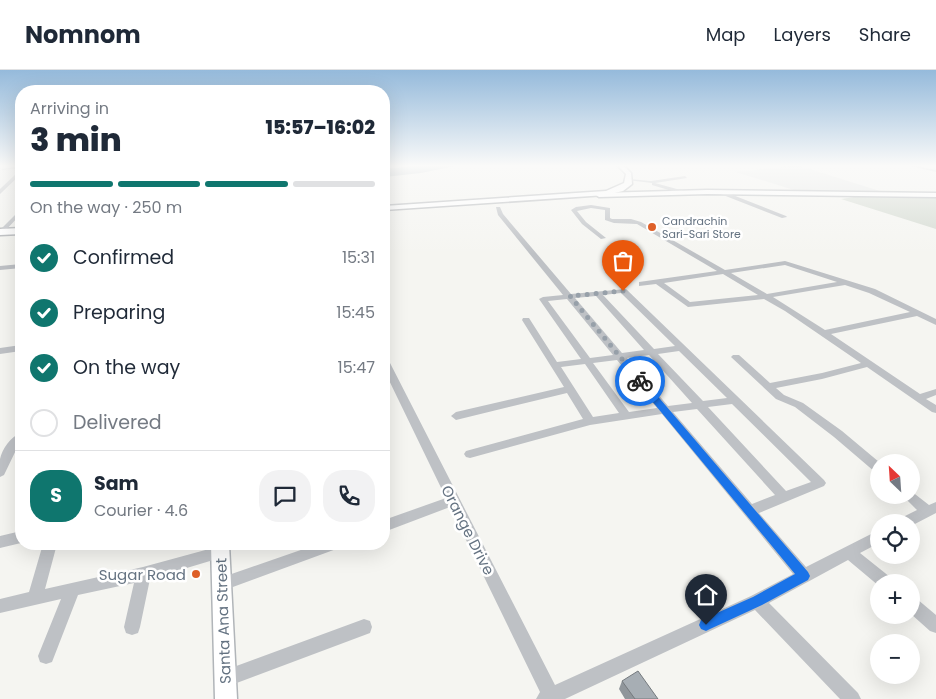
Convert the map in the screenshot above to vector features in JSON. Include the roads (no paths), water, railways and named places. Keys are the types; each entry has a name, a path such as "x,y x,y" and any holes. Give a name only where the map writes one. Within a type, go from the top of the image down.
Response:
{"highway":[{"path":"390,208 495,205 593,195"},
{"path":"1,232 15,231"}],"main road":[{"name":"Santa Ana Street","path":"220,550 223,693"}],"street":[{"path":"597,195 598,207"},
{"path":"729,195 784,217"},
{"path":"495,205 500,214 503,215 804,576"},
{"path":"603,238 584,223 574,210 580,208 608,208 607,219 610,221 630,220 639,223 767,296 936,410"},
{"path":"1,232 15,217"},
{"path":"642,284 785,263 872,291 936,322"},
{"path":"0,268 15,267"},
{"path":"657,281 688,305 767,296 845,283"},
{"path":"626,416 543,298 623,291 820,483 749,511"},
{"path":"597,293 784,497"},
{"path":"823,334 918,313"},
{"path":"526,320 590,420"},
{"path":"555,366 683,348"},
{"path":"0,351 15,349"},
{"path":"736,357 780,397 799,405 838,434 870,461"},
{"path":"768,386 822,376 868,364"},
{"name":"Orange Drive","path":"390,373 550,698"},
{"path":"456,416 570,389"},
{"path":"918,398 936,392"},
{"path":"470,454 590,420 736,400"},
{"path":"1,469 15,442"},
{"path":"9,454 15,453"},
{"path":"390,524 453,501"},
{"path":"920,502 932,509"},
{"path":"920,515 932,509"},
{"path":"0,542 15,538"},
{"path":"550,698 757,601 870,541"},
{"path":"35,597 48,550"},
{"path":"0,606 143,574 214,550"},
{"path":"222,584 317,550"},
{"path":"849,552 876,574"},
{"path":"132,627 143,574"},
{"path":"46,656 73,590"},
{"path":"757,601 852,699"},
{"path":"920,612 936,625"},
{"path":"223,693 364,627"}],"place":[{"name":"Candrachin Sari-Sari Store","path":"652,227"},
{"name":"Sugar Road","path":"196,574"}]}
